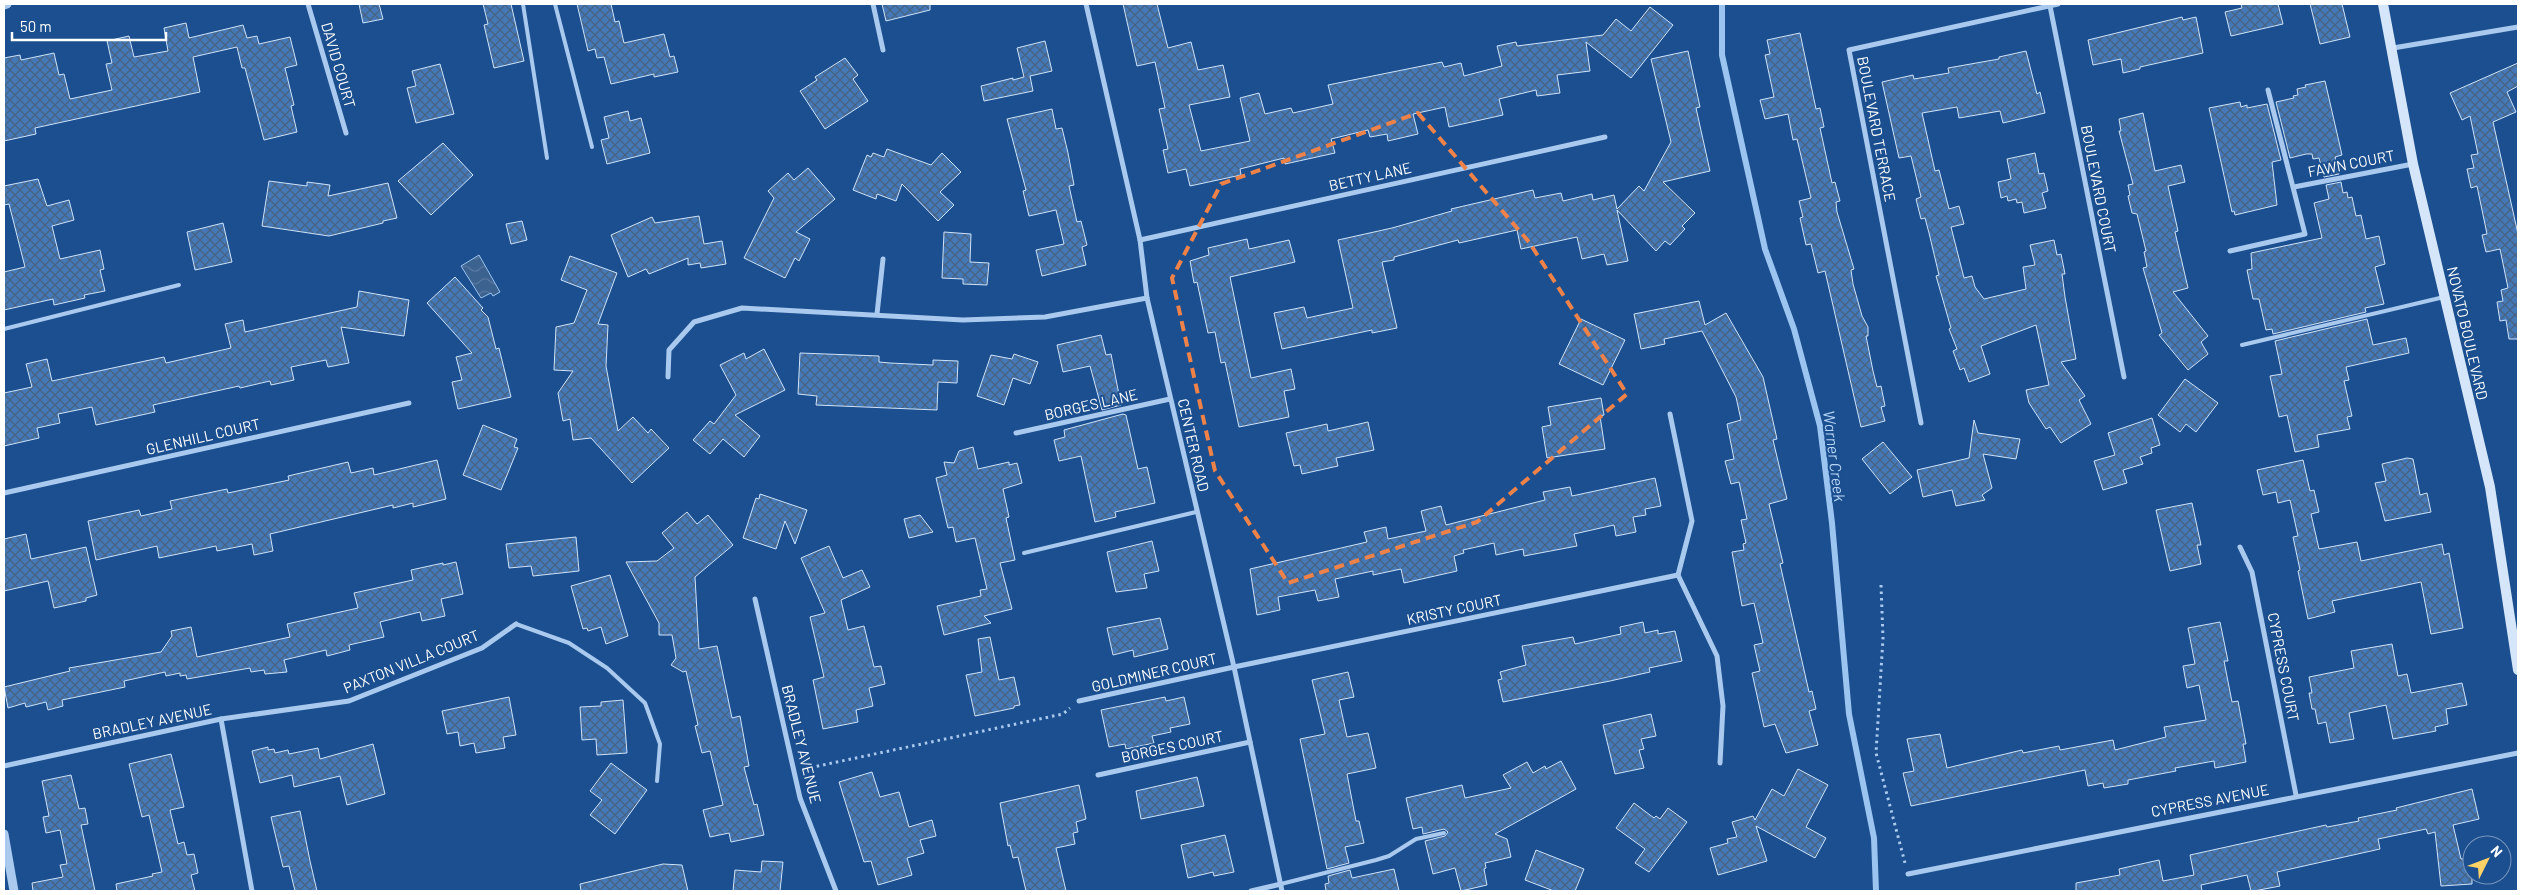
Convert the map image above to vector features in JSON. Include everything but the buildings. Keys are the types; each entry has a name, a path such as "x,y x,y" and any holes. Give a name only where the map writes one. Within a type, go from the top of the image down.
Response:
{"main road":[{"name":"NOVATO BOULEVARD","path":"2383,4 2393,48 2413,164 2490,487 2518,670"}],"street":[{"name":"DAVID COURT","path":"308,4 346,133"},
{"path":"872,4 883,50"},
{"name":"CENTER ROAD","path":"1086,4 1140,240 1147,298 1234,667 1282,891"},
{"name":"BOULEVARD TERRACE","path":"1921,424 1849,50 2058,4"},
{"name":"BOULEVARD COURT","path":"2050,6 2124,377"},
{"path":"2393,48 2518,28"},
{"name":"FAWN COURT","path":"2230,251 2305,234 2268,90"},
{"name":"BETTY LANE","path":"1140,240 1605,137"},
{"name":"FAWN COURT","path":"2294,187 2413,164"},
{"path":"877,314 883,259"},
{"path":"668,377 669,350 694,322 742,308 962,320 1045,317 1147,298"},
{"name":"BORGES LANE","path":"1016,433 1170,399"},
{"name":"GLENHILL COURT","path":"4,493 408,403"},
{"path":"1670,414 1692,520 1678,575 1717,656 1723,706 1720,763"},
{"name":"CYPRESS COURT","path":"2240,547 2252,572 2296,795"},
{"name":"KRISTY COURT","path":"1234,667 1678,575"},
{"name":"BRADLEY AVENUE","path":"755,599 800,798 836,891"},
{"name":"PAXTON VILLA COURT","path":"221,719 349,701 482,648 516,624"},
{"name":"GOLDMINER COURT","path":"1079,702 1234,667"},
{"name":"BRADLEY AVENUE","path":"4,766 221,719 252,891"},
{"name":"BORGES COURT","path":"1098,775 1250,742"},
{"name":"CYPRESS AVENUE","path":"1908,874 2296,795 2518,753"},
{"path":"4,834 14,891"},
{"path":"1251,891 1281,884"}],"lane":[{"path":"523,4 547,158"},
{"path":"555,4 592,147"},
{"path":"4,329 179,285"},
{"path":"2242,345 2444,297"},
{"path":"1024,553 1196,512"},
{"path":"516,624 569,644 607,668 646,703 660,744 657,780"},
{"path":"1281,884 1389,856 1416,839 1444,832"}],"path":[{"path":"1881,585 1882,638 1876,754 1908,874"},
{"path":"794,771 1062,714 1079,702"}],"highlighted area":[{"path":"1418,113 1529,242 1627,394 1477,522 1288,583 1215,471 1172,278 1221,184"}],"water":[{"path":"479,255 500,292 493,296 491,293 481,298 461,266"}],"waterway":[{"name":"Warner Creek","path":"1722,4 1722,55 1765,249 1794,329 1820,426 1832,523 1849,714 1874,838 1876,891"}]}
